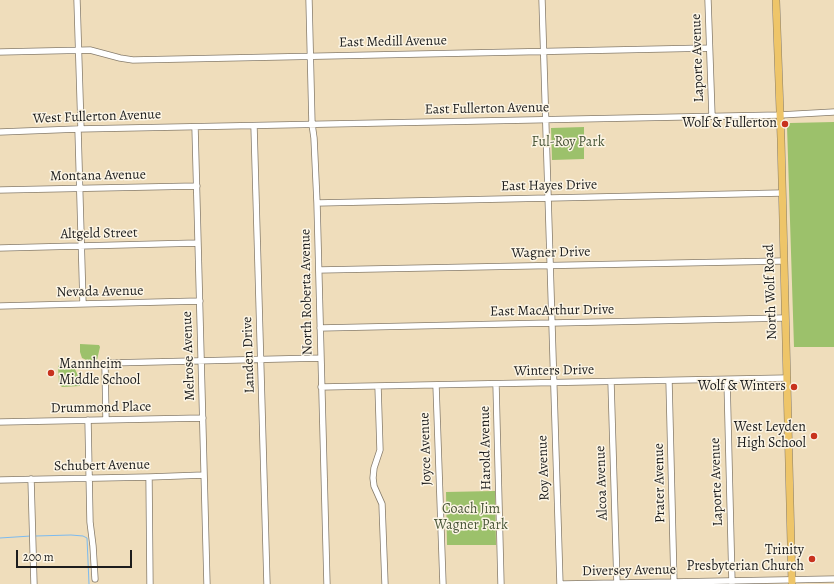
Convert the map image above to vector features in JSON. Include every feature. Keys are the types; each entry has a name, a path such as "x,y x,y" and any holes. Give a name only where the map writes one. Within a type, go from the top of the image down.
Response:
{"main road":[{"name":"North Wolf Road","path":"776,0 792,582"}],"street":[{"path":"77,0 79,50 80,189 84,304"},
{"name":"North Roberta Avenue","path":"309,0 312,124 317,203 327,584"},
{"name":"Roy Avenue","path":"542,0 560,584"},
{"name":"Laporte Avenue","path":"708,0 712,116"},
{"name":"East Medill Avenue","path":"0,52 79,50 99,51 120,58 133,60 709,48"},
{"path":"780,115 834,112"},
{"name":"East Fullerton Avenue","path":"195,127 780,115"},
{"name":"Landen Drive","path":"254,126 267,584"},
{"name":"West Fullerton Avenue","path":"0,132 195,127"},
{"name":"Melrose Avenue","path":"195,127 207,584"},
{"name":"Montana Avenue","path":"0,190 197,186"},
{"name":"East Hayes Drive","path":"317,203 782,193"},
{"name":"Altgeld Street","path":"0,248 198,243"},
{"name":"Wagner Drive","path":"319,270 783,261"},
{"name":"Nevada Avenue","path":"0,306 200,302"},
{"name":"East MacArthur Drive","path":"320,328 785,318"},
{"path":"106,420 105,366 109,363 320,358"},
{"name":"Winters Drive","path":"322,387 787,378"},
{"name":"Prater Avenue","path":"669,380 674,583"},
{"name":"Laporte Avenue","path":"727,380 732,582"},
{"name":"Alcoa Avenue","path":"611,382 617,583"},
{"name":"Harold Avenue","path":"496,384 501,584"},
{"name":"Joyce Avenue","path":"436,385 443,584"},
{"path":"378,386 380,450 374,468 373,478 374,486 382,504 385,584"},
{"name":"Drummond Place","path":"0,422 203,418"},
{"path":"88,420 88,478 95,579"},
{"name":"Schubert Avenue","path":"0,480 204,475"},
{"path":"149,477 150,584"},
{"path":"31,479 34,584"},
{"name":"Diversey Avenue","path":"563,584 792,582 834,579"}],"green space":[{"path":"834,122 834,347 794,347 787,126 790,123"},
{"name":"Ful-Roy Park","path":"584,127 584,159 552,160 551,128"},
{"path":"80,344 99,345 100,347 97,360 91,362 82,358"},
{"path":"63,364 75,369 80,380 80,386 62,387 59,384 58,366"},
{"name":"Coach Jim Wagner Park","path":"495,491 496,545 447,545 446,492"}],"waterway":[{"path":"36,536 71,535 83,536 87,538 89,584"},
{"path":"0,538 31,536"}],"place":[{"name":"Wolf & Fullerton","path":"785,124"},
{"name":"Mannheim Middle School","path":"51,373"},
{"name":"Wolf & Winters","path":"794,387"},
{"name":"West Leyden High School","path":"814,436"},
{"name":"Trinity Presbyterian Church","path":"812,559"}]}
